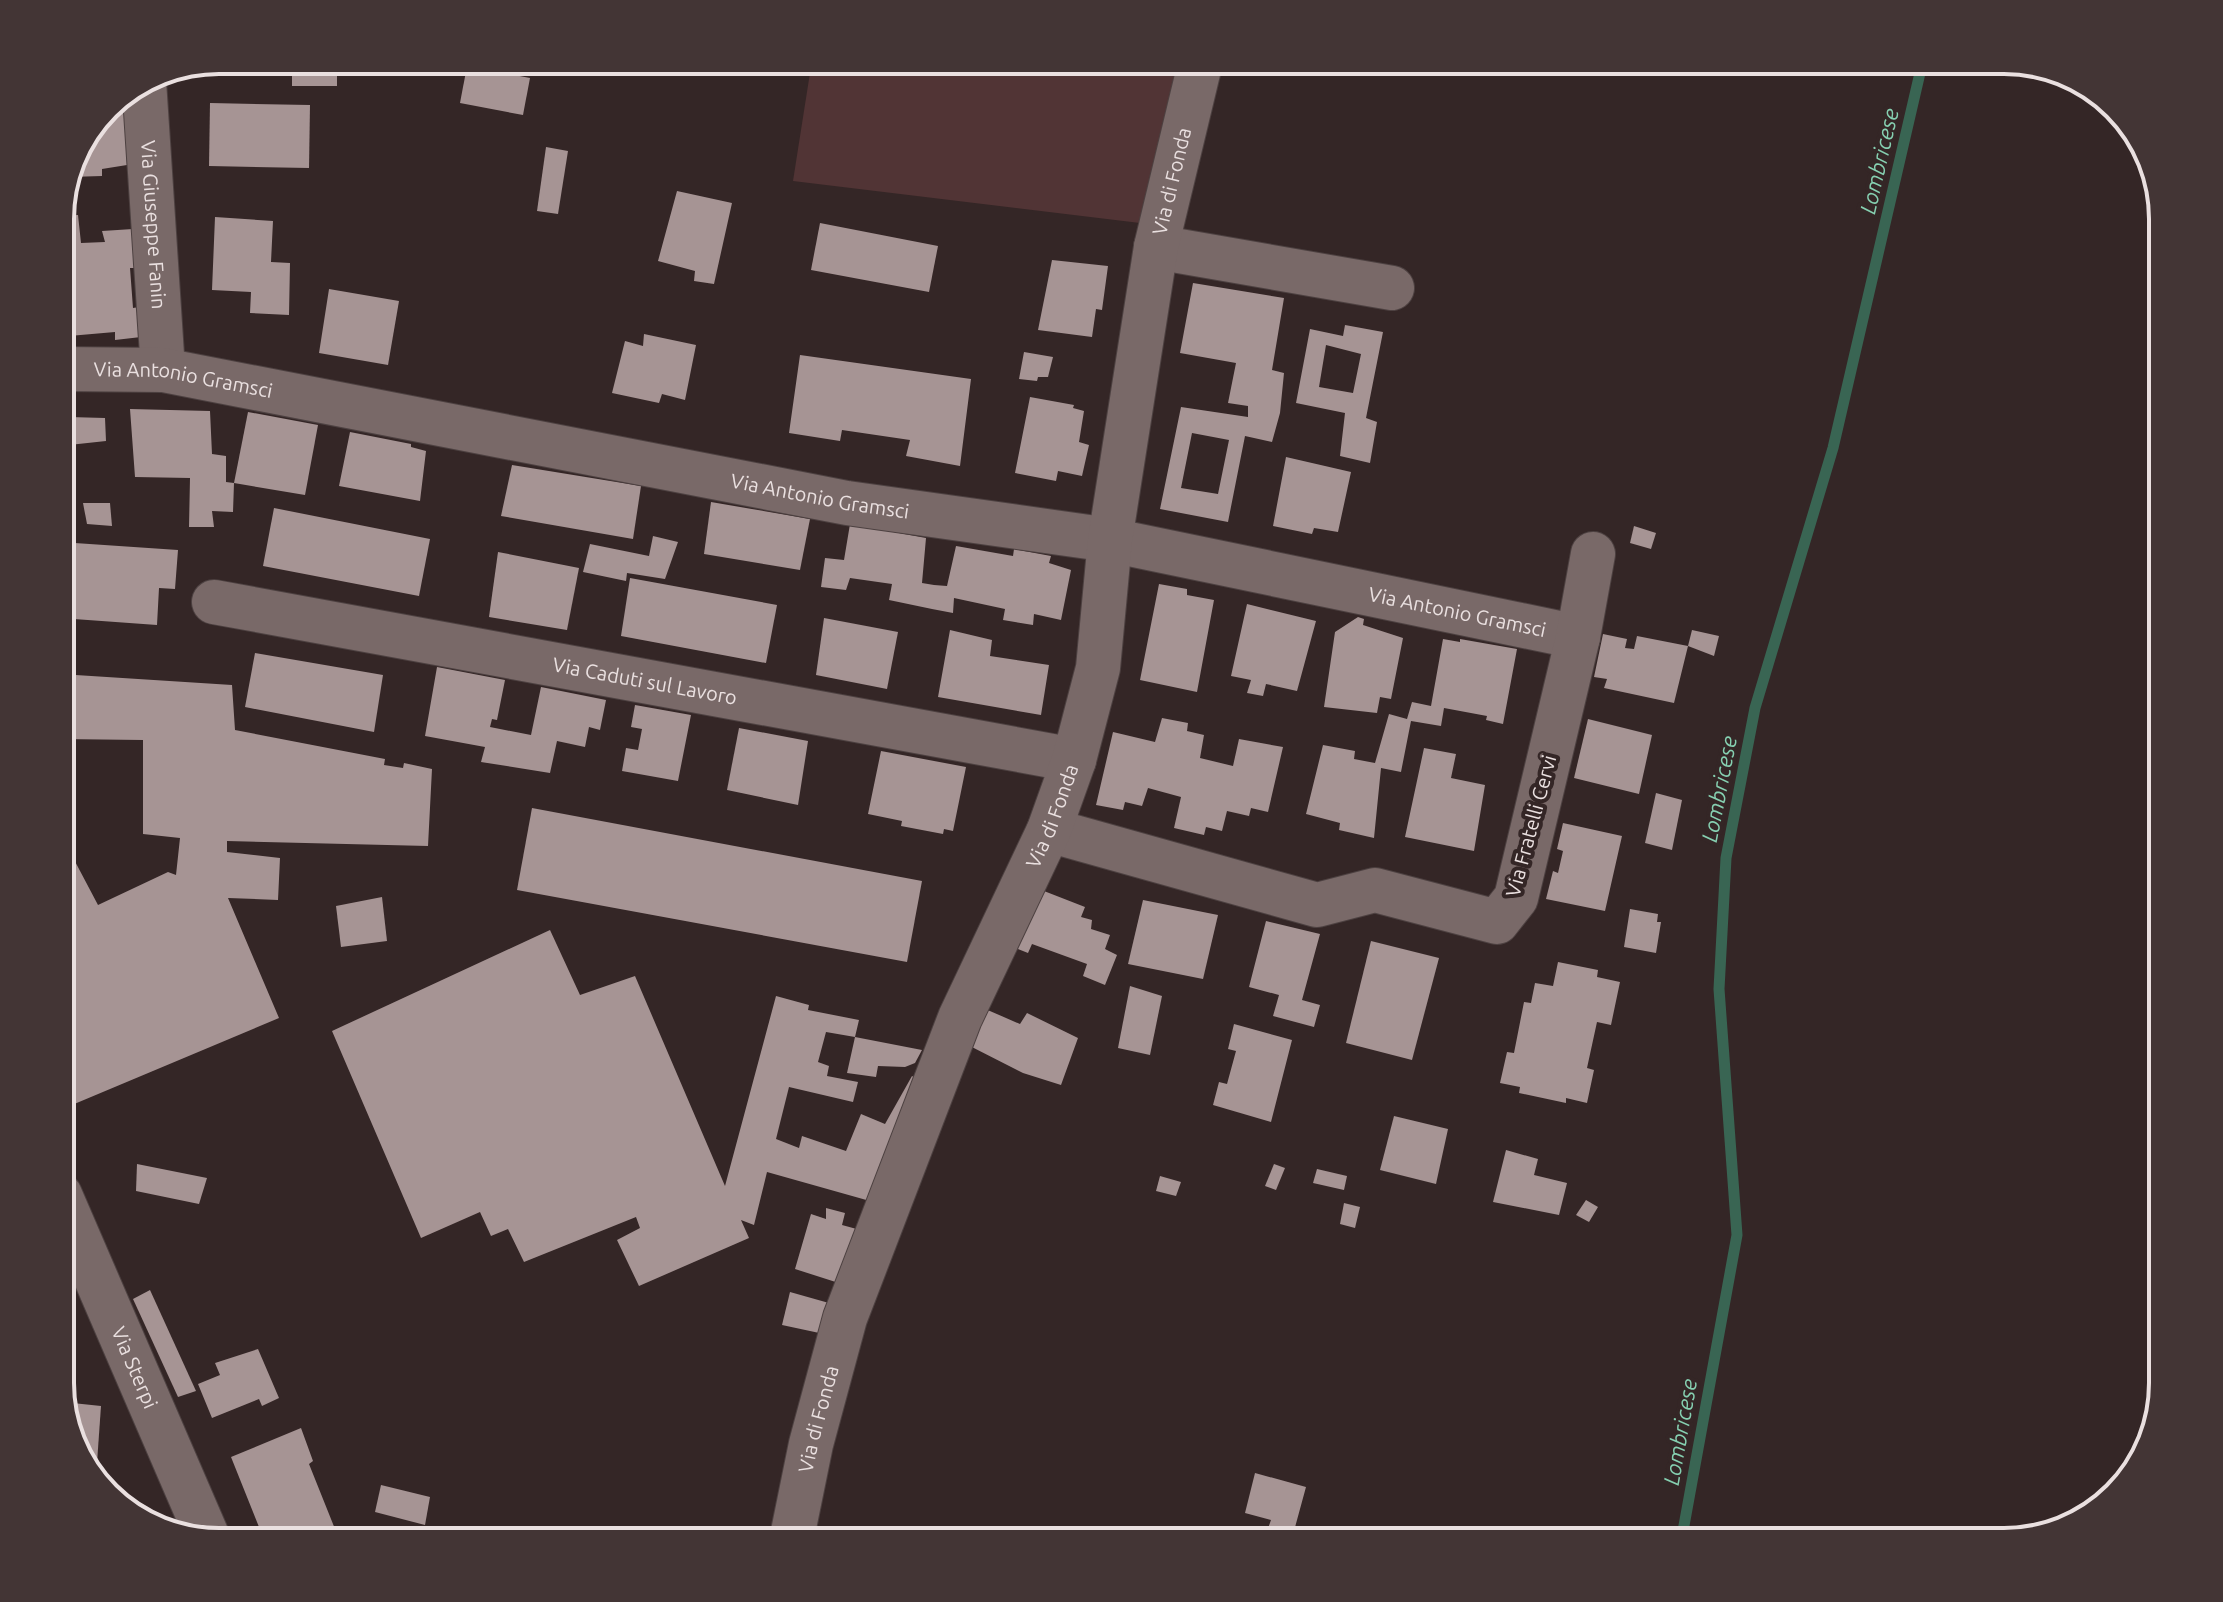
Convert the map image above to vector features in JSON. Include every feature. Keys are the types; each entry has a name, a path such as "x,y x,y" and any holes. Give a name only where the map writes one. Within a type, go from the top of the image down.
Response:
{"street":[{"name":"Via di Fonda","path":"794,1528 811,1444 845,1318 960,1018 1049,830 1074,760 1098,668 1110,540 1156,247 1198,74"},
{"name":"Via Giuseppe Fanin","path":"145,94 163,370"},
{"path":"1156,247 1392,288"},
{"name":"Via Antonio Gramsci","path":"74,369 163,370 847,503 1110,540 1578,637"},
{"name":"Via Fratelli Cervi","path":"1049,830 1317,905 1375,890 1497,922 1516,898 1578,637 1593,554"},
{"name":"Via Caduti sul Lavoro","path":"214,602 1074,760"},
{"name":"Via Sterpi","path":"74,1227 203,1527"}],"shaded area":[{"path":"810,74 1178,74 1140,223 793,181"}],"building":[{"path":"231,74 231,76 198,75"},
{"path":"292,74 337,74 337,86 292,86"},
{"path":"465,74 509,74 530,78 523,115 460,103"},
{"path":"210,103 310,105 309,168 209,166"},
{"path":"125,109 127,165 102,169 102,176 81,177 89,155 104,131"},
{"path":"546,147 568,151 558,214 537,211"},
{"path":"677,191 732,203 714,284 694,281 695,271 658,261"},
{"path":"74,215 78,215 81,243 105,242 102,231 133,229 136,268 130,268 133,308 139,307 141,337 115,340 115,332 74,336"},
{"path":"215,217 273,221 271,262 290,263 289,315 250,313 251,292 212,290"},
{"path":"820,223 938,246 929,292 811,270"},
{"path":"1052,260 1108,266 1102,310 1096,309 1092,337 1038,330"},
{"path":"1193,283 1284,298 1272,370 1284,373 1280,413 1272,442 1245,436 1228,522 1160,509 1181,407 1248,417 1248,406 1228,403 1236,363 1180,353","holes":["1192,433 1229,440 1218,494 1181,488"]},
{"path":"329,289 399,301 388,365 319,353"},
{"path":"1345,325 1383,332 1366,418 1377,422 1370,463 1340,456 1345,413 1296,403 1310,329 1343,336","holes":["1326,345 1361,354 1353,393 1319,387"]},
{"path":"644,334 696,345 685,400 662,394 659,403 612,393 625,341 643,346"},
{"path":"1024,352 1053,357 1048,377 1038,377 1037,381 1019,379"},
{"path":"800,355 971,379 960,466 906,456 910,440 842,430 840,441 789,433"},
{"path":"1030,397 1074,405 1073,408 1084,411 1079,442 1089,445 1082,476 1058,471 1056,481 1015,473"},
{"path":"130,409 210,411 212,454 226,456 226,482 234,483 233,512 212,511 214,527 189,527 190,478 135,477"},
{"path":"248,412 318,425 305,495 234,483"},
{"path":"74,417 105,418 106,441 74,444"},
{"path":"350,432 411,444 411,447 426,451 420,501 339,486"},
{"path":"1286,457 1351,472 1338,532 1314,528 1312,534 1273,526"},
{"path":"512,465 641,486 633,539 501,516"},
{"path":"711,502 810,519 800,570 704,554"},
{"path":"83,503 110,503 112,526 87,524"},
{"path":"274,508 430,539 419,596 263,566"},
{"path":"850,524 926,538 922,583 934,585 947,586 956,546 1013,556 1014,549 1051,556 1049,563 1071,570 1061,620 1034,614 1033,625 1003,620 1005,609 954,598 953,613 932,609 889,600 892,584 850,578 846,590 821,587 825,558 844,560"},
{"path":"1634,526 1656,533 1651,549 1630,543"},
{"path":"653,536 678,542 665,579 627,573 626,581 583,572 590,544 649,556"},
{"path":"74,543 178,550 175,589 159,588 157,625 74,619"},
{"path":"498,552 579,568 567,630 489,617"},
{"path":"630,578 777,605 766,663 621,636"},
{"path":"1159,584 1187,589 1187,595 1214,600 1197,692 1140,680"},
{"path":"1247,604 1316,621 1297,691 1266,684 1263,696 1247,693 1251,680 1231,676"},
{"path":"1358,617 1364,619 1363,625 1403,638 1391,699 1380,697 1377,713 1324,707 1335,632"},
{"path":"824,618 898,632 887,689 816,675"},
{"path":"950,630 992,640 990,656 1049,665 1041,715 938,697"},
{"path":"1692,630 1719,636 1714,656 1688,646"},
{"path":"1603,634 1627,639 1625,648 1634,649 1637,636 1688,646 1674,703 1604,688 1607,679 1594,677"},
{"path":"1443,639 1517,649 1503,724 1486,720 1487,716 1444,708 1441,726 1411,721 1401,772 1381,768 1374,838 1339,830 1340,823 1306,814 1323,745 1355,751 1354,759 1375,763 1389,714 1407,719 1412,702 1431,706"},
{"path":"255,653 383,675 374,732 245,707"},
{"path":"437,667 505,680 497,720 492,719 490,727 531,735 541,687 606,700 600,730 589,727 585,747 557,741 550,773 481,762 485,747 425,736"},
{"path":"74,675 232,685 235,730 385,759 384,765 403,768 404,763 432,769 428,846 227,841 227,852 280,858 278,900 228,898 279,1018 74,1104 74,860 98,905 168,872 176,875 180,838 143,834 143,740 74,739"},
{"path":"635,705 691,715 678,781 622,771 626,748 638,750 642,729 631,727"},
{"path":"1162,718 1188,723 1187,731 1204,735 1200,758 1233,766 1239,739 1283,747 1268,812 1251,808 1249,816 1227,811 1222,831 1206,827 1204,835 1174,828 1181,797 1148,788 1142,806 1125,802 1123,810 1096,805 1113,732 1155,742"},
{"path":"1588,719 1652,735 1639,794 1574,778"},
{"path":"739,728 808,741 798,805 727,790"},
{"path":"1424,748 1456,754 1451,778 1485,785 1474,851 1405,837"},
{"path":"881,751 966,767 953,831 944,829 943,834 901,826 902,821 868,814"},
{"path":"1656,793 1682,800 1672,850 1645,843"},
{"path":"532,808 922,881 907,962 517,890"},
{"path":"1563,823 1622,836 1605,911 1546,899 1553,871 1558,873 1563,851 1557,849"},
{"path":"1026,884 1085,907 1081,917 1092,920 1091,929 1110,935 1105,949 1117,955 1105,985 1083,976 1087,964 1032,944 1028,953 1008,945"},
{"path":"382,897 387,941 341,947 336,906"},
{"path":"1143,900 1218,915 1203,979 1128,964"},
{"path":"1630,909 1658,914 1657,922 1661,922 1656,953 1624,947"},
{"path":"1266,921 1320,934 1302,1000 1320,1005 1314,1027 1273,1016 1279,995 1249,987"},
{"path":"550,930 580,995 635,976 725,1186 776,996 809,1005 808,1010 859,1020 855,1037 826,1032 818,1062 829,1066 827,1076 858,1082 853,1102 789,1087 776,1139 799,1148 802,1136 846,1151 861,1114 885,1124 912,1076 924,1083 877,1203 767,1172 754,1225 741,1220 749,1238 639,1286 617,1240 640,1228 636,1217 524,1262 508,1229 491,1236 480,1212 421,1238 332,1031"},
{"path":"1371,941 1439,958 1412,1060 1346,1043"},
{"path":"1558,962 1598,970 1597,977 1620,982 1611,1025 1597,1022 1587,1068 1594,1070 1587,1103 1566,1098 1566,1103 1519,1093 1520,1087 1500,1083 1507,1052 1514,1053 1524,1002 1531,1003 1535,983 1553,986"},
{"path":"1130,986 1162,996 1150,1055 1118,1048"},
{"path":"976,1005 1020,1024 1027,1013 1078,1038 1061,1085 1023,1073 964,1043"},
{"path":"1234,1024 1292,1040 1271,1122 1213,1105 1219,1082 1227,1084 1236,1051 1228,1049"},
{"path":"855,1037 922,1050 915,1063 905,1067 878,1066 876,1077 847,1073"},
{"path":"1394,1116 1448,1129 1436,1184 1380,1170"},
{"path":"1506,1150 1538,1159 1534,1175 1567,1183 1559,1215 1493,1202"},
{"path":"137,1164 207,1178 199,1204 136,1191"},
{"path":"1274,1164 1285,1168 1276,1190 1265,1186"},
{"path":"1317,1169 1347,1176 1344,1190 1313,1183"},
{"path":"1160,1176 1181,1182 1176,1196 1156,1191"},
{"path":"1586,1200 1598,1207 1589,1222 1576,1215"},
{"path":"1344,1203 1360,1207 1355,1228 1340,1224"},
{"path":"826,1208 845,1213 842,1225 864,1231 845,1285 795,1269 811,1214 826,1219"},
{"path":"150,1290 196,1391 178,1397 133,1299"},
{"path":"790,1292 836,1305 824,1334 782,1325"},
{"path":"258,1349 279,1398 262,1406 259,1399 212,1418 198,1384 220,1375 215,1363"},
{"path":"76,1403 101,1406 97,1460 85,1438"},
{"path":"301,1428 313,1461 309,1464 335,1528 259,1528 231,1457"},
{"path":"1255,1473 1306,1487 1295,1528 1268,1528 1271,1520 1245,1513"},
{"path":"381,1485 430,1497 425,1525 375,1512"}],"waterway":[{"name":"Lombricese","path":"1684,1528 1737,1235 1719,989 1726,858 1755,708 1833,448 1920,74"}]}
